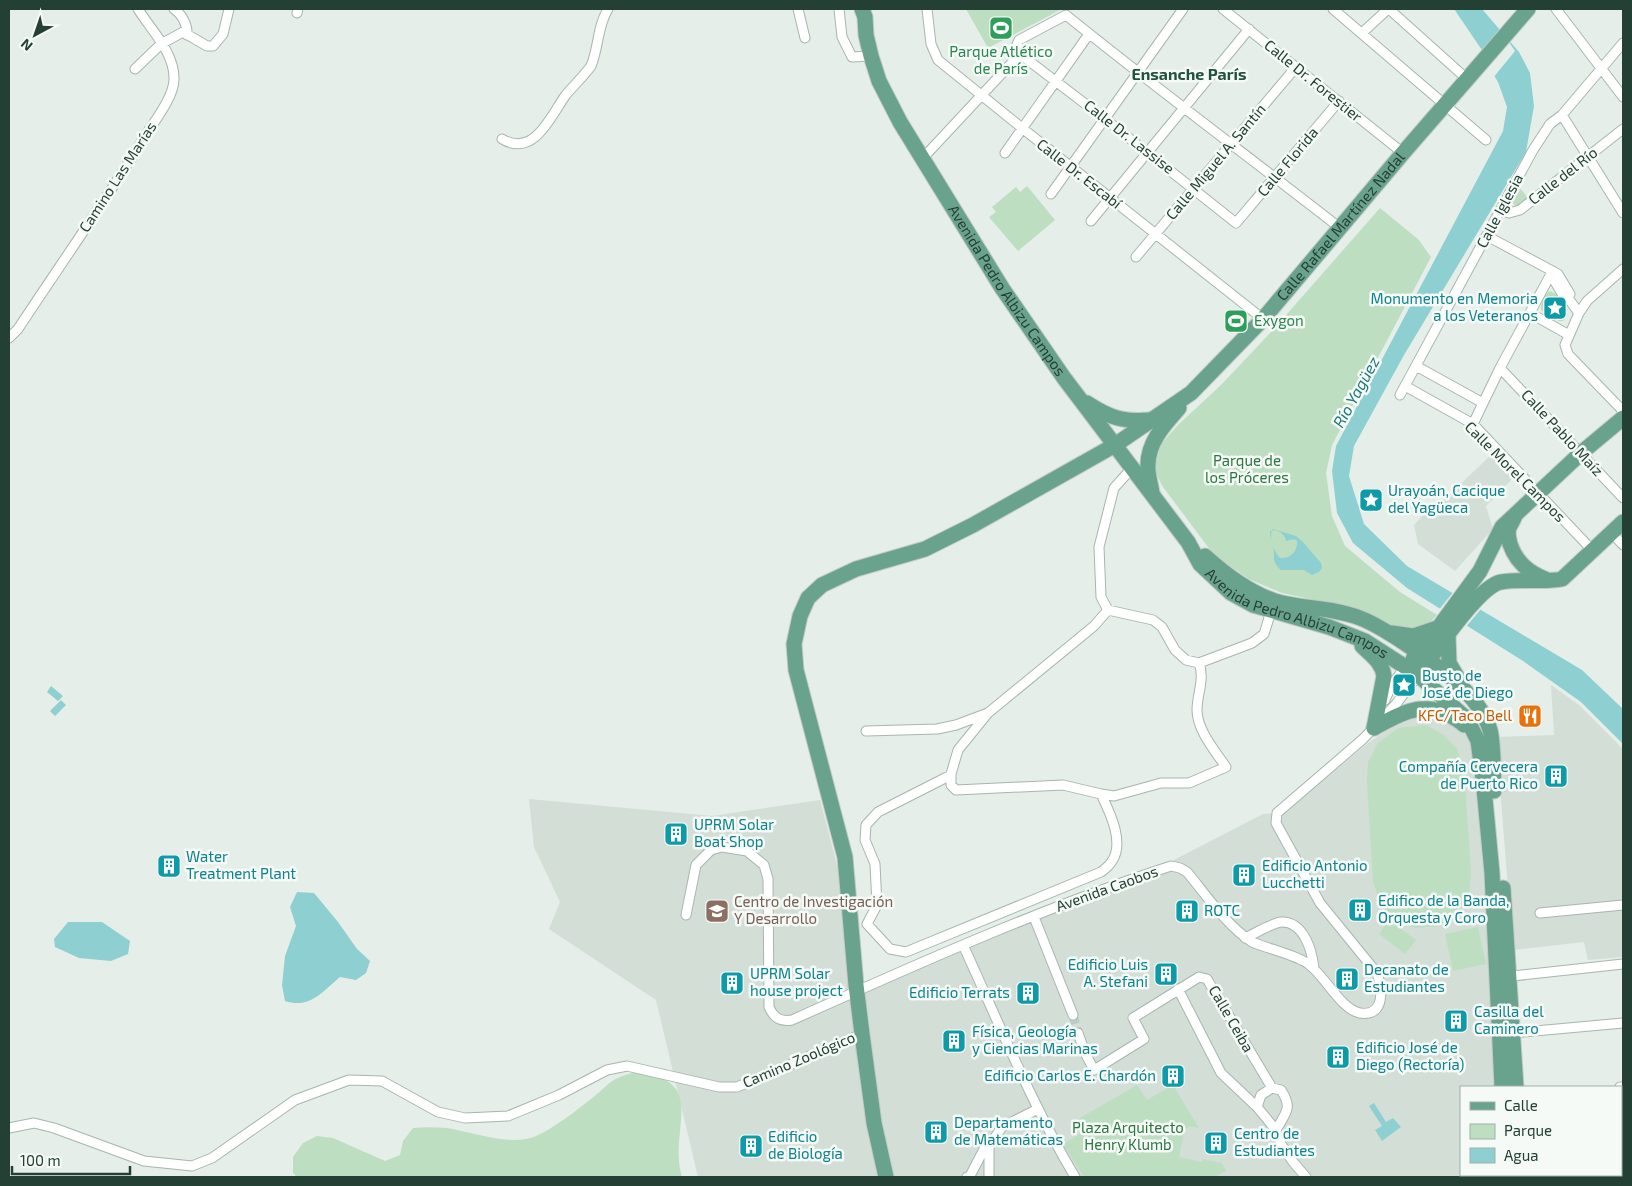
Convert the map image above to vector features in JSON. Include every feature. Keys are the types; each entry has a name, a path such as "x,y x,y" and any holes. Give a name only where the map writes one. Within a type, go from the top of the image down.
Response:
{"main road":[{"name":"Calle Rafael Martínez Nadal","path":"886,1177 874,1123 856,992 846,857 796,670 794,644 800,616 808,598 822,585 856,569 925,549 973,525 1115,445 1191,393 1263,319 1528,9"},
{"name":"Avenida Pedro Albizu Campos","path":"865,12 866,35 871,56 880,81 896,114 1002,288 1077,396 1188,542 1200,564 1231,594 1253,605 1334,611 1360,618 1385,631 1424,656 1464,690"},
{"path":"1152,494 1148,466 1151,446 1161,429 1191,393"},
{"path":"1077,396 1102,413 1115,418 1130,421 1151,420"},
{"path":"1412,670 1470,596 1502,527 1581,453 1623,418"},
{"path":"1517,512 1508,529 1513,552 1526,569 1535,575 1552,581"},
{"path":"1470,596 1498,582 1514,580 1552,581 1562,579 1623,522"},
{"name":"Avenida Pedro Albizu Campos","path":"1273,606 1349,633 1412,670 1467,719 1478,741"},
{"path":"1385,631 1398,635 1413,636 1443,631"},
{"path":"1443,631 1449,663 1464,690 1478,707 1490,730 1503,977 1502,1086"},
{"path":"1349,633 1376,658 1383,670 1384,676 1374,728"},
{"path":"1374,728 1403,712 1421,708 1442,712 1461,721 1478,741 1503,977 1513,1034 1516,1086"}],"street":[{"name":"Camino Las Marías","path":"9,338 18,329 99,208 174,88 172,62 138,9"},
{"path":"174,9 180,14 188,28 188,35"},
{"path":"135,69 161,44 182,32 207,46 214,46 223,34 229,9"},
{"path":"502,139 517,144 528,142 540,133 590,66 601,22 608,9"},
{"path":"798,9 804,38"},
{"path":"839,9 842,37 852,57 871,56"},
{"name":"Calle Dr. Escabí","path":"927,9 931,44 938,60 1263,319"},
{"path":"1051,194 1183,9"},
{"name":"Calle Dr. Forestier","path":"1223,9 1403,153"},
{"path":"1333,9 1343,12 1362,33 1486,140"},
{"path":"1362,33 1388,9 1467,79"},
{"path":"1556,9 1623,97"},
{"path":"924,158 980,95 1020,54 1016,47 1019,40 1066,15 1340,228"},
{"path":"1091,221 1249,29"},
{"path":"1006,153 1089,34"},
{"name":"Calle Iglesia","path":"1400,395 1537,144 1550,124 1562,115 1623,43"},
{"name":"Calle Dr. Lassise","path":"1020,54 1148,152 1236,223"},
{"name":"Calle Miguel A. Santín","path":"1136,257 1296,67"},
{"name":"Calle Florida","path":"1236,223 1339,101"},
{"path":"1562,115 1623,214"},
{"name":"Calle del Río","path":"1500,210 1513,213 1520,210 1623,129"},
{"path":"1487,236 1551,274 1564,297 1568,298 1579,313"},
{"path":"1623,269 1587,302 1579,313 1565,345 1568,354 1623,411"},
{"path":"1473,424 1500,368 1551,274"},
{"path":"1530,313 1569,335"},
{"name":"Calle Morel Campos","path":"1416,366 1483,403"},
{"name":"Calle Pablo Maíz","path":"1500,368 1623,498"},
{"name":"Calle Morel Campos","path":"1405,386 1473,424 1592,551"},
{"path":"1132,468 1114,488 1099,547 1101,597 1108,610 1153,620 1162,627 1175,650 1186,660 1199,663 1252,643 1264,634 1273,606"},
{"path":"1612,533 1623,545"},
{"path":"1108,610 1094,626 988,713 958,750 951,775 951,785 956,790 1063,785 1114,796 1161,783 1189,783 1226,766 1201,728 1197,711 1203,673 1199,663"},
{"name":"Avenida Caobos","path":"686,915 696,865 711,850 722,847 746,851 764,865 768,878 769,1007 772,1015 779,1020 792,1020 964,945 1129,880 1171,866 1187,872 1234,928 1245,938 1305,962 1314,968 1344,1004 1359,1013 1370,1012 1377,1007 1381,999 1381,986 1377,973 1320,903 1276,823 1277,813 1374,728 1396,704 1412,670"},
{"name":"Avenida Caobos","path":"1374,728 1391,686 1412,670"},
{"path":"866,731 937,729 956,725 988,713"},
{"path":"951,775 878,812 866,825 865,840 874,864 877,905 868,924 890,949 906,952 1102,872 1113,860 1117,844 1111,816 1100,794"},
{"path":"1540,913 1623,905"},
{"path":"1034,917 1073,1015"},
{"path":"1245,938 1280,922 1290,923 1298,929 1306,940 1313,954 1314,968"},
{"path":"964,945 1038,1109 1054,1142 1075,1177"},
{"path":"1503,977 1623,964"},
{"name":"Calle Ceiba","path":"1078,1033 1085,1053 1094,1070 1144,1039 1133,1018 1199,976 1207,979 1272,1088"},
{"path":"1178,989 1221,1073 1257,1107 1276,1130 1281,1144 1306,1177"},
{"path":"1513,1034 1623,1023"},
{"name":"Camino Zoológico","path":"9,1128 34,1123 54,1128 144,1161 192,1166 212,1158 295,1100 349,1080 382,1081 438,1112 465,1118 508,1116 558,1095 607,1070 627,1066 719,1087 737,1087 862,1034"},
{"path":"1257,1107 1261,1094 1272,1088 1281,1090 1288,1100 1287,1111 1276,1130"},
{"path":"969,1177 984,1149 989,1146 1002,1127 1038,1109"},
{"path":"989,1146 989,1177"}],"shaded area":[{"path":"1493,453 1514,477 1486,506 1493,529 1455,571 1418,544 1414,525 1433,504 1445,499"},
{"path":"1551,685 1579,705 1623,749 1623,957 1588,960 1584,942 1513,950 1496,737 1554,735"},
{"path":"1435,716 1456,725 1472,742 1486,901 1495,1086 1460,1086 1460,1176 1499,1177 698,1177 656,1000 549,929 560,902 534,847 529,799 712,816 820,800 836,861 863,985 963,942 1172,861 1263,814 1283,813 1367,744 1404,718"},
{"path":"1622,1094 1623,1177 1529,1177 1622,1176"}],"green space":[{"name":"Parque Atlético de París","path":"966,9 1062,9 988,48"},
{"path":"1027,186 1055,220 1018,251 989,217 996,212 992,207 1016,187 1020,192"},
{"path":"1519,187 1528,198 1518,207 1511,202"},
{"name":"Parque de los Próceres","path":"1380,208 1419,240 1431,257 1332,445 1326,473 1332,516 1345,546 1400,592 1437,615 1424,629 1407,631 1347,607 1282,593 1249,579 1214,555 1163,487 1156,474 1156,460 1161,444 1273,330"},
{"path":"1550,291 1556,294 1565,308 1566,315 1563,321 1559,321 1541,310 1543,299"},
{"path":"1426,725 1444,735 1457,749 1464,770 1471,871 1469,896 1457,916 1441,926 1415,928 1395,919 1380,904 1373,881 1367,782 1368,762 1378,743 1398,728"},
{"path":"1389,920 1416,940 1405,954 1379,934"},
{"path":"1478,927 1486,964 1453,971 1445,934"},
{"path":"632,1073 657,1077 671,1084 679,1095 681,1124 679,1159 682,1177 297,1177 293,1173 293,1157 303,1143 317,1136 333,1138 385,1161 400,1155 403,1141 413,1128 447,1128 513,1140 534,1137 571,1114 614,1080"},
{"name":"Plaza Arquitecto Henry Klumb","path":"1137,1085 1147,1100 1173,1085 1199,1128 1189,1126 1187,1129 1185,1128 1179,1157 1202,1162 1203,1159 1222,1163 1226,1171 1215,1177 1084,1177 1063,1144 1087,1130 1080,1118"}],"water":[{"path":"1454,9 1482,9 1519,52 1530,73 1534,106 1526,152 1404,355 1354,446 1349,476 1364,524 1407,566 1582,670 1623,709 1623,744 1581,702 1523,661 1407,588 1353,543 1337,513 1332,471 1336,446 1503,131 1507,107 1498,82 1486,56"},
{"path":"1273,529 1296,536 1321,563 1322,568 1319,572 1312,575 1304,570 1281,570 1274,561 1273,545 1278,556 1284,558 1290,556 1295,551 1297,541 1294,539 1286,541 1282,533 1273,530 1271,533 1272,540 1270,532"},
{"path":"51,686 63,696 58,701 47,692"},
{"path":"61,700 66,705 55,716 50,711"},
{"path":"297,892 314,893 357,949 370,961 366,973 356,980 340,977 315,998 302,1003 285,1001 282,985 285,956 296,926 290,907"},
{"path":"68,922 102,922 130,941 128,954 111,961 79,958 55,947 54,939"},
{"path":"1374,1103 1386,1122 1393,1118 1401,1127 1382,1141 1375,1130 1382,1126 1369,1106"}],"pier":[{"path":"1502,32 1515,51 1493,78 1484,57"},
{"path":"1454,591 1481,609 1465,628 1438,611"}],"tunnel":[{"path":"1073,1015 1078,1033"}],"place":[{"name":"Parque Atlético de París","path":"1001,28"},
{"name":"Monumento en Memoria a los Veteranos","path":"1555,308"},
{"name":"Exygon","path":"1236,321"},
{"name":"Urayoán, Cacique del Yagüeca","path":"1371,500"},
{"name":"Busto de José de Diego","path":"1404,685"},
{"name":"KFC/Taco Bell","path":"1530,716"},
{"name":"Compañía Cervecera de Puerto Rico","path":"1556,776"},
{"name":"UPRM Solar Boat Shop","path":"676,834"},
{"name":"Water Treatment Plant","path":"169,866"},
{"name":"Edificio Antonio Lucchetti","path":"1244,875"},
{"name":"Edifico de la Banda, Orquesta y Coro","path":"1360,910"},
{"name":"Centro de Investigación Y Desarrollo","path":"717,911"},
{"name":"ROTC","path":"1187,911"},
{"name":"Edificio Luis A. Stefani","path":"1166,974"},
{"name":"Decanato de Estudiantes","path":"1347,979"},
{"name":"UPRM Solar house project","path":"732,983"},
{"name":"Edificio Terrats","path":"1028,993"},
{"name":"Casilla del Caminero","path":"1456,1021"},
{"name":"Física, Geología y Ciencias Marinas","path":"954,1041"},
{"name":"Edificio José de Diego (Rectoría)","path":"1338,1057"},
{"name":"Edificio Carlos E. Chardón","path":"1173,1076"},
{"name":"Departamento de Matemáticas","path":"936,1132"},
{"name":"Centro de Estudiantes","path":"1216,1143"},
{"name":"Edificio de Biología","path":"751,1146"}],"district":[{"name":"Ensanche París","path":"1189,74"}],"water label":[{"name":"Río Yagüez","path":"1356,392"}]}
